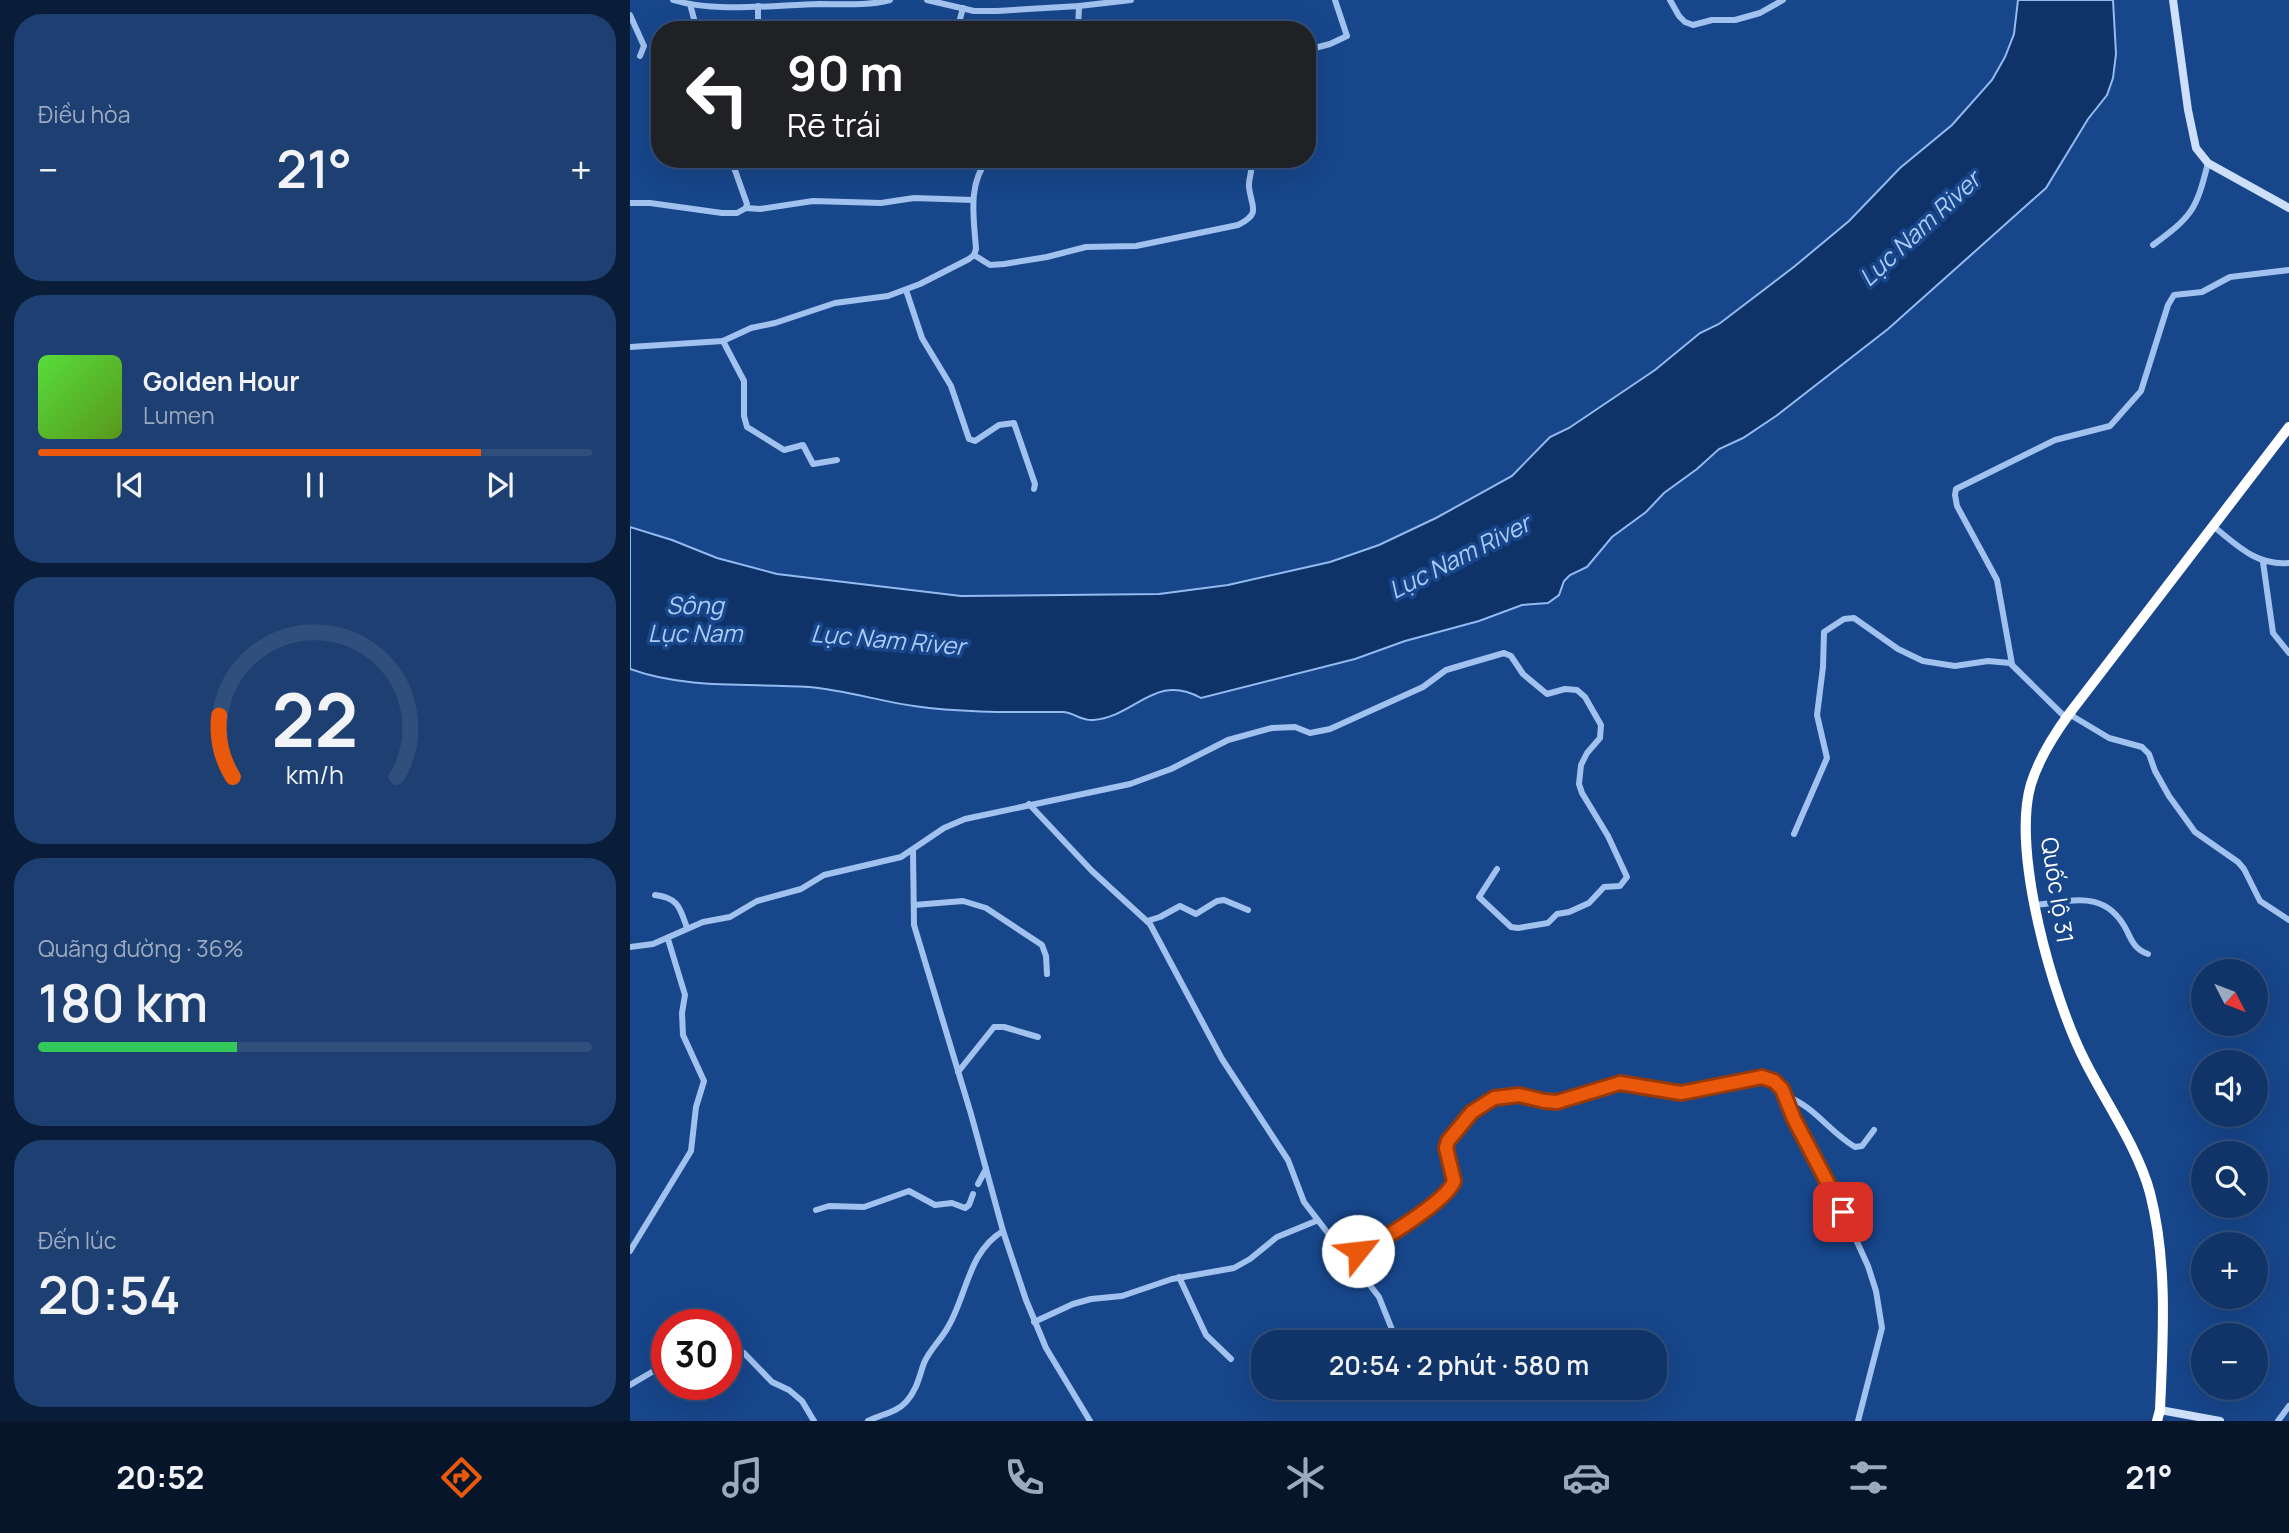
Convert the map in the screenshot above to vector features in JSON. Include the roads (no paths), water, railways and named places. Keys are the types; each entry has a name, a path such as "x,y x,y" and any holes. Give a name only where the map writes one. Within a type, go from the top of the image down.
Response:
{"highway":[{"name":"Quốc lộ 31","path":"2159,1415 2163,1289 2151,1196 2142,1169 2084,1059 2063,1011 2046,954 2027,850 2030,786 2047,746 2067,716 2289,427"}],"street":[{"path":"673,0 690,4 758,6 864,5 890,0"},
{"path":"928,0 963,8 997,11 1131,0"},
{"path":"1316,48 1347,36 1335,0"},
{"path":"1670,0 1679,16 1693,25 1712,20 1735,20 1760,13 1783,0"},
{"path":"2173,0 2194,142 2201,156 2208,163 2289,208"},
{"path":"690,4 695,21"},
{"path":"758,6 758,21"},
{"path":"1078,21 1079,6"},
{"path":"959,21 963,8"},
{"path":"630,15 644,46 640,56"},
{"path":"2152,244 2186,220 2192,212 2208,163"},
{"path":"734,168 746,208"},
{"path":"974,255 974,200 977,176 982,168"},
{"path":"974,255 986,264 1004,264 1086,247 1136,246 1238,225 1254,211 1249,187 1250,168"},
{"path":"630,203 737,213 746,208 760,209 813,201 881,203 914,198 974,200"},
{"path":"630,347 723,341 751,328 835,303 888,296 906,290 974,255"},
{"path":"2012,664 1997,580 1956,506 1956,489 2055,440 2110,426 2141,391 2168,305 2174,295 2206,291 2230,277 2289,271"},
{"path":"906,290 922,338 951,386 969,439 975,441 999,425 1014,424 1035,484 1034,489"},
{"path":"723,341 744,381 744,416 749,430 784,450 803,444 813,464 836,460"},
{"path":"2213,526 2263,562 2289,562"},
{"path":"2263,562 2273,633 2289,653"},
{"path":"1794,834 1827,758 1817,715 1824,632 1844,618 1854,618 1898,649 1923,661 1950,666 1994,660 2012,664 2067,716 2109,738 2143,747 2147,750 2169,796 2195,832 2238,863 2244,869 2260,901 2289,920"},
{"path":"630,947 653,944 703,922 730,917 758,901 801,889 824,875 901,857 959,821 1130,784 1171,769 1228,740 1272,728 1295,727 1310,733 1330,729 1423,687 1446,670 1507,654 1523,674 1547,694 1573,688 1581,692 1601,725 1600,738 1581,765 1579,784 1612,842 1627,877 1620,886 1604,887 1589,903 1557,914 1548,923 1518,928 1511,927 1479,897 1497,869"},
{"path":"1029,804 1092,871 1147,921 1233,1076 1288,1160 1304,1202 1338,1247 1348,1251 1364,1249 1447,1194 1454,1181 1446,1148 1448,1141 1472,1112 1494,1098 1519,1095 1557,1102 1620,1083 1681,1093 1762,1077 1777,1083 1837,1198 1868,1266 1879,1304 1881,1334 1858,1421"},
{"path":"913,851 914,925 1003,1231 1034,1322 1052,1359 1090,1421"},
{"path":"655,895 667,897 678,905 687,928"},
{"path":"1147,921 1180,906 1196,914 1200,913 1217,901 1224,900 1248,910"},
{"path":"2035,905 2084,900 2099,902 2117,916 2138,950 2148,954"},
{"path":"914,905 963,901 986,908 1042,945 1047,974"},
{"path":"630,1251 691,1151 696,1107 704,1078 683,1035 685,995 668,939"},
{"path":"958,1072 994,1027 1004,1027 1038,1037"},
{"path":"1784,1095 1805,1104 1836,1134 1854,1147 1862,1146 1874,1130"},
{"path":"978,1184 986,1169"},
{"path":"816,1210 829,1206 864,1207 909,1191 935,1205 952,1203 965,1208 973,1194"},
{"path":"1034,1322 1091,1299 1122,1296 1179,1278 1239,1266 1277,1237 1316,1221"},
{"path":"868,1421 898,1409 914,1392 930,1352 952,1320 976,1258 992,1238 1003,1231"},
{"path":"1348,1251 1352,1262 1379,1297 1392,1330"},
{"path":"1179,1278 1206,1335 1231,1359"},
{"path":"742,1353 772,1382 789,1390 802,1401 814,1421"},
{"path":"630,1385 651,1373"},
{"path":"2278,1421 2289,1406"},
{"path":"2159,1415 2220,1421"}],"water":[{"path":"2018,0 2113,0 2116,54 2113,78 2107,95 2088,119 2046,188 1888,329 1776,416 1743,438 1719,449 1664,493 1646,512 1612,537 1587,567 1570,575 1564,581 1559,595 1548,603 1522,605 1355,659 1201,698 1185,691 1158,693 1121,712 1093,720 1063,712 988,712 932,708 809,687 696,683 652,676 630,669 630,527 717,558 777,574 961,596 1159,594 1228,585 1330,562 1379,545 1436,518 1512,476 1550,437 1569,428 1655,370 1700,333 1719,324 1849,221 1900,168 1952,125 1992,80 2014,34"}],"water label":[{"name":"Lục Nam River","path":"1919,228"},
{"name":"Lục Nam River","path":"1459,556"},
{"name":"Sông Lục Nam","path":"695,618"},
{"name":"Lục Nam River","path":"888,639"}]}
